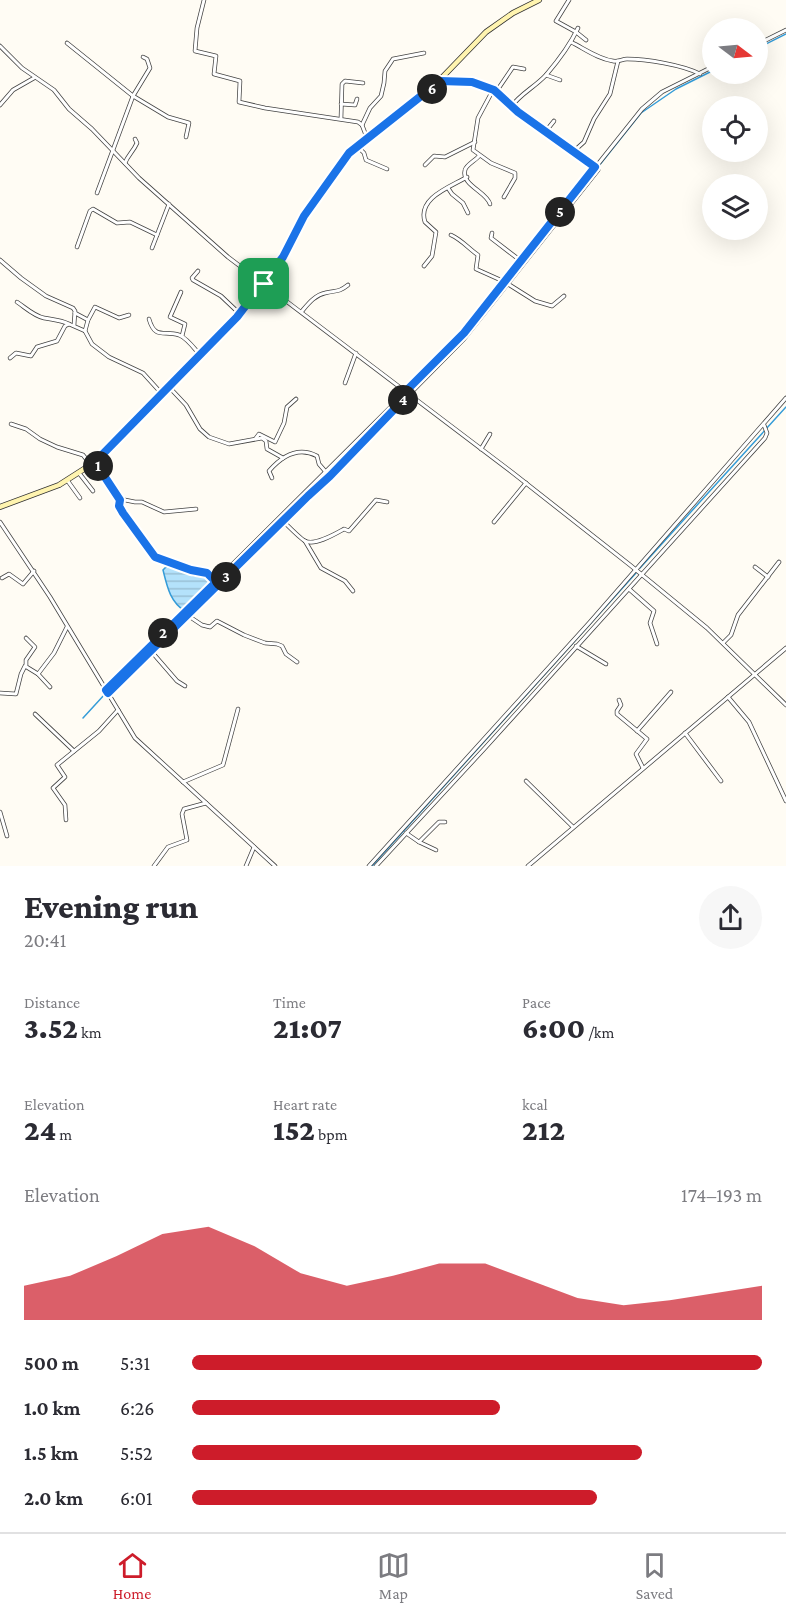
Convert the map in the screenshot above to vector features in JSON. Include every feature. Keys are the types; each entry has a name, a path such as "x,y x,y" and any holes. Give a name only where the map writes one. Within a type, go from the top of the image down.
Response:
{"street":[{"path":"204,0 196,28 195,51 216,56 214,74 240,81 239,102 358,122 362,125 367,138"},
{"path":"0,507 47,490 93,464 240,314 283,257 319,193 356,146 440,81 486,33 513,12 539,0"},
{"path":"569,0 556,21 577,30 586,40"},
{"path":"511,106 546,75 571,42 577,30"},
{"path":"768,39 786,30"},
{"path":"571,42 591,53 618,61 627,59 648,62 684,68 700,74"},
{"path":"68,43 133,96 168,117 189,123 186,137"},
{"path":"0,46 34,78 54,90 69,109 125,163 228,257 526,483 641,574 707,628 786,705"},
{"path":"362,125 370,108 381,96 385,71 393,59 424,53"},
{"path":"97,193 133,96 150,68 147,59 143,57"},
{"path":"574,151 584,142 594,119 610,94 618,61"},
{"path":"504,197 516,174 474,152 474,142 478,118 495,91 513,67 524,69"},
{"path":"506,283 642,109 663,92 700,74"},
{"path":"546,75 560,80"},
{"path":"0,105 13,90 34,78"},
{"path":"107,692 456,342 598,170 511,106 495,91 472,82 440,81"},
{"path":"341,118 344,82 363,82"},
{"path":"0,99 6,98"},
{"path":"341,104 355,105 357,99"},
{"path":"546,131 554,121"},
{"path":"125,163 137,143 135,139"},
{"path":"425,165 434,156 445,157 474,142"},
{"path":"356,146 364,153 366,160 387,169"},
{"path":"480,156 466,168 467,177 472,185 488,196 490,204"},
{"path":"424,266 432,256 436,232 424,222 424,209 434,195 467,177"},
{"path":"448,188 463,203 468,213"},
{"path":"152,248 169,204"},
{"path":"77,248 93,209 117,223 130,222 157,235"},
{"path":"492,232 491,238 521,261"},
{"path":"451,235 460,239 468,249 478,255 476,269 506,283 535,301 552,306 564,296"},
{"path":"0,261 46,296 73,308 75,313 88,320"},
{"path":"198,271 192,278 193,280 220,296 240,314"},
{"path":"301,312 315,298 324,293 338,292 348,285"},
{"path":"182,292 170,316 185,324 182,336"},
{"path":"17,302 33,314 59,319 85,331 93,345 114,360 141,371 163,395"},
{"path":"85,331 95,308 119,318 129,315"},
{"path":"72,325 75,313"},
{"path":"149,319 152,328 157,333 182,336 201,356"},
{"path":"10,358 16,353 31,356 37,347 57,341 66,325 72,325"},
{"path":"345,383 356,353"},
{"path":"170,388 186,405 200,429 209,437 229,444 256,438 266,440 267,449 283,458"},
{"path":"107,692 330,476 407,392"},
{"path":"369,866 636,570 786,398"},
{"path":"256,438 259,434 275,442 284,423 287,407 296,399"},
{"path":"11,423 57,447 81,454 93,464 120,500 142,502 164,512 196,509"},
{"path":"376,866 765,438 766,431 763,424"},
{"path":"481,449 490,434"},
{"path":"272,478 269,471 283,458 300,451 317,456 319,464 326,471"},
{"path":"79,473 93,490"},
{"path":"67,480 80,498"},
{"path":"494,522 526,483"},
{"path":"120,500 119,506 123,513 155,557 191,570 207,573 217,583"},
{"path":"305,541 323,539 344,529 349,531 376,500 387,502"},
{"path":"283,520 305,541 321,568 345,581 353,591"},
{"path":"0,522 34,571 135,738 274,866"},
{"path":"723,643 731,634 740,613 779,562"},
{"path":"754,567 768,577"},
{"path":"2,578 9,574 23,584 34,571"},
{"path":"629,589 654,611 650,623 657,644"},
{"path":"187,615 204,627 210,627 217,621 249,637 282,646 286,654 297,662"},
{"path":"38,674 54,653 68,626"},
{"path":"26,638 34,647 26,660"},
{"path":"576,646 606,664"},
{"path":"528,866 786,648"},
{"path":"0,693 16,693 21,674 26,666 24,651"},
{"path":"151,651 177,681 185,686"},
{"path":"26,666 38,674 50,687"},
{"path":"637,730 671,692"},
{"path":"728,697 749,722 786,801"},
{"path":"619,700 621,705 617,711 618,714 647,739 636,754 643,768"},
{"path":"183,782 223,765 238,709"},
{"path":"66,820 65,805 53,788 65,777 57,765 99,731 118,710"},
{"path":"35,714 74,751"},
{"path":"685,733 721,781"},
{"path":"526,781 573,827"},
{"path":"154,866 168,847 188,839 183,821 183,809 206,803"},
{"path":"0,812 7,836"},
{"path":"419,842 439,822 445,822"},
{"path":"406,833 436,850"},
{"path":"246,866 254,847"}],"water":[{"path":"166,567 211,580 210,586 185,611 170,593 163,570"}],"waterway":[{"path":"768,43 786,34"},
{"path":"598,167 641,113 676,89 702,76"},
{"path":"411,389 448,353"},
{"path":"108,691 406,394"},
{"path":"640,568 786,407"},
{"path":"372,866 636,573"},
{"path":"83,718 105,694"}],"route":[{"path":"440,81 472,82 494,90 518,112 595,167 464,333 406,391 409,394 330,476 314,489 108,693 106,690 216,582 207,573 191,570 155,557 123,513 119,506 120,500 95,462 224,333 264,284 283,257 304,216 349,153 440,81"}]}
